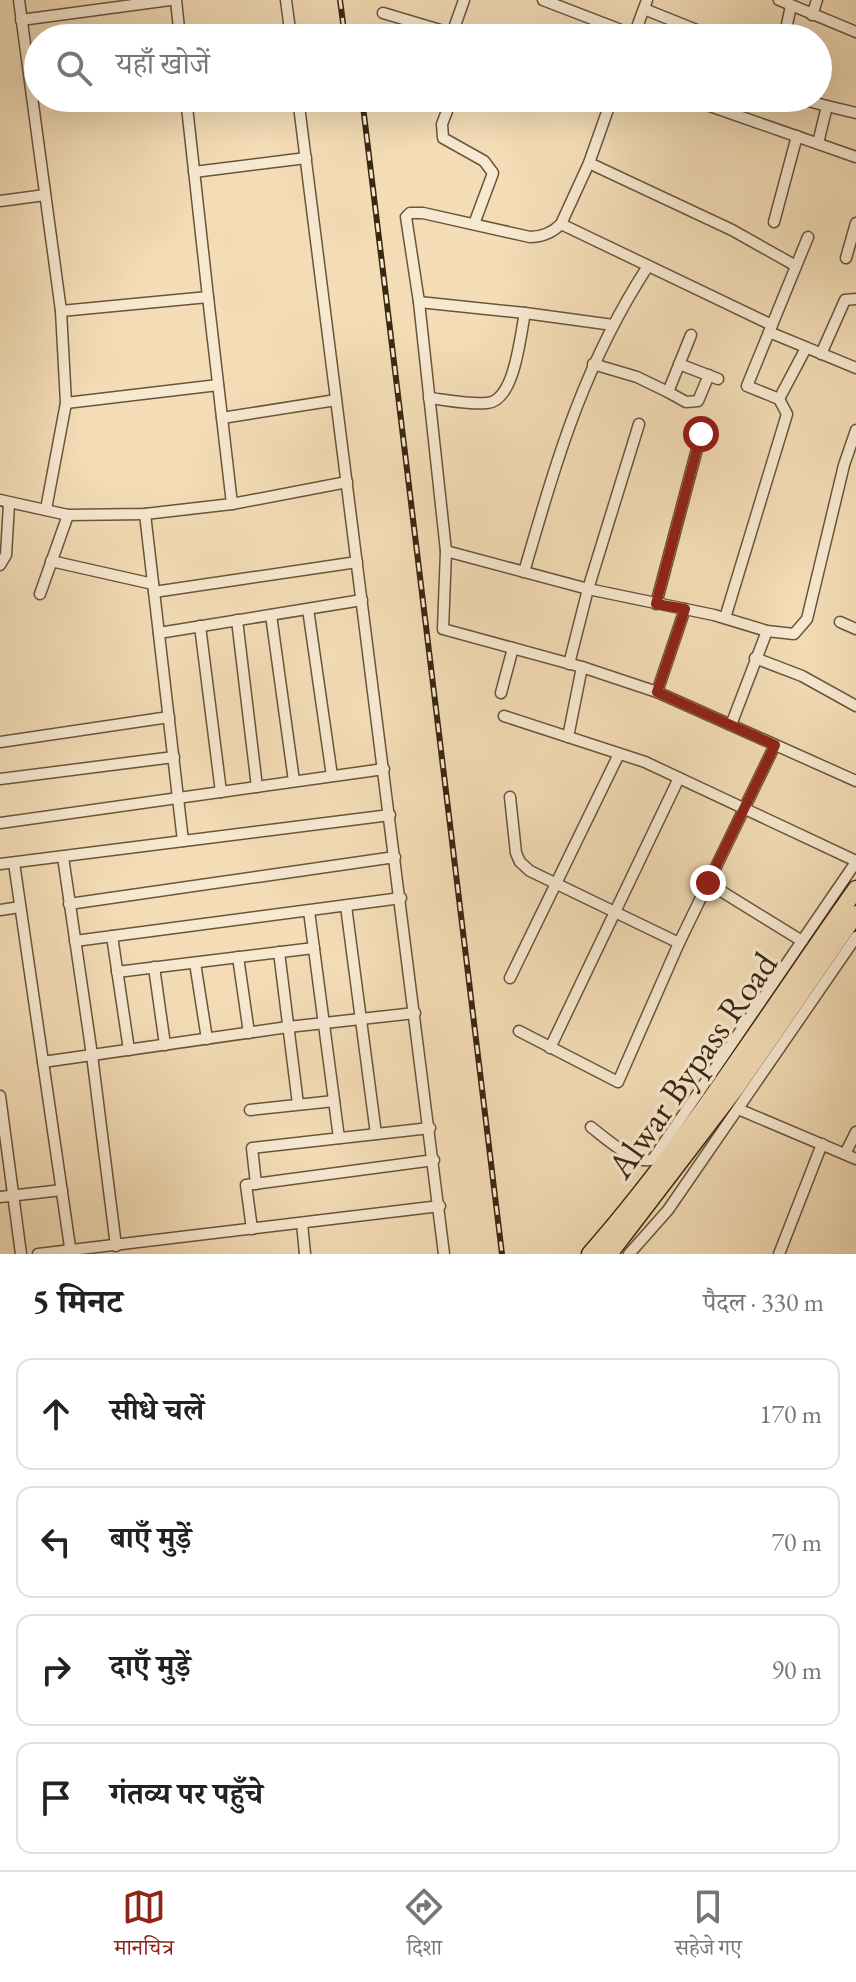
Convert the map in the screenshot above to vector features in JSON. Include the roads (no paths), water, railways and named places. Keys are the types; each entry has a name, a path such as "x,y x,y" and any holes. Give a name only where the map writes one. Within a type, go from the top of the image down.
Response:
{"main road":[{"path":"609,1254 736,1088 851,920 856,889"},
{"name":"Alwar Bypass Road","path":"590,1254 649,1183 851,920"}],"street":[{"path":"19,0 24,42"},
{"path":"21,20 173,0 177,24"},
{"path":"286,0 289,24"},
{"path":"456,24 464,0"},
{"path":"543,0 603,24"},
{"path":"779,0 856,32"},
{"path":"812,15 817,0"},
{"path":"638,24 646,4 680,24"},
{"path":"787,24 791,6"},
{"path":"383,13 419,24"},
{"path":"832,107 856,113"},
{"path":"34,112 61,311 66,403 46,509"},
{"path":"188,112 232,504"},
{"path":"300,112 444,1254"},
{"path":"447,112 442,124 443,138 484,161 493,173 474,224"},
{"path":"607,112 589,163 555,231 539,237 423,213 410,213 406,217 419,302 446,551 443,629 582,667 657,692 856,781"},
{"path":"728,112 856,157"},
{"path":"818,143 826,112"},
{"path":"774,222 797,136"},
{"path":"194,172 306,158"},
{"path":"589,163 732,230 796,266"},
{"path":"0,201 45,195"},
{"path":"846,258 856,223"},
{"path":"561,224 806,348 856,368"},
{"path":"725,618 787,414 779,399 747,386 808,237"},
{"path":"524,572 566,431 593,364 648,266"},
{"path":"61,311 208,297"},
{"path":"821,354 845,300 856,299"},
{"path":"419,302 613,325"},
{"path":"429,398 486,403 501,396 511,379 525,313"},
{"path":"668,392 691,335"},
{"path":"779,399 806,348"},
{"path":"593,364 637,377 686,402 698,401 714,377 679,364"},
{"path":"66,403 218,385"},
{"path":"222,418 336,400"},
{"path":"569,664 588,589 639,424"},
{"path":"446,551 588,589 725,618 767,631 794,634 807,619 844,465 856,430"},
{"path":"656,604 701,434"},
{"path":"0,565 6,555 5,502 68,515 145,514 232,504 347,482"},
{"path":"145,514 183,841"},
{"path":"40,594 68,515"},
{"path":"51,561 154,588 357,562"},
{"path":"159,633 362,600"},
{"path":"308,609 332,776"},
{"path":"657,692 685,609"},
{"path":"271,615 294,781"},
{"path":"237,620 257,787"},
{"path":"840,622 856,629"},
{"path":"200,626 221,792"},
{"path":"731,725 767,631"},
{"path":"501,693 513,648"},
{"path":"755,658 802,676 856,706"},
{"path":"568,737 582,667"},
{"path":"504,716 645,762 856,862 653,1159 638,1161 591,1127"},
{"path":"0,742 169,717"},
{"path":"519,1031 618,1082 679,943 775,745"},
{"path":"510,978 619,754"},
{"path":"0,779 174,757"},
{"path":"0,823 384,769"},
{"path":"550,1048 679,778"},
{"path":"510,797 516,853 520,862 679,943"},
{"path":"0,864 390,815"},
{"path":"63,857 116,1246"},
{"path":"69,904 395,857"},
{"path":"14,863 71,1253"},
{"path":"708,883 802,941"},
{"path":"75,941 401,898"},
{"path":"346,906 376,1134"},
{"path":"0,910 20,907"},
{"path":"309,911 339,1138"},
{"path":"632,1253 668,1210 738,1109 851,920"},
{"path":"112,936 129,1050"},
{"path":"117,972 314,948"},
{"path":"279,952 298,1104"},
{"path":"238,957 249,1033"},
{"path":"195,963 207,1039"},
{"path":"154,967 165,1045"},
{"path":"43,1062 288,1027 415,1013"},
{"path":"0,1096 4,1160 13,1196 21,1254"},
{"path":"250,1110 334,1101"},
{"path":"738,1109 856,1159"},
{"path":"256,1184 252,1148 430,1128"},
{"path":"845,1154 856,1132"},
{"path":"779,1254 822,1144"},
{"path":"252,1229 246,1185 434,1160"},
{"path":"0,1197 62,1190"},
{"path":"38,1254 71,1253 440,1206"},
{"path":"302,1223 305,1254"}],"railway":[{"path":"340,0 343,24"},
{"path":"364,112 502,1254"}]}
